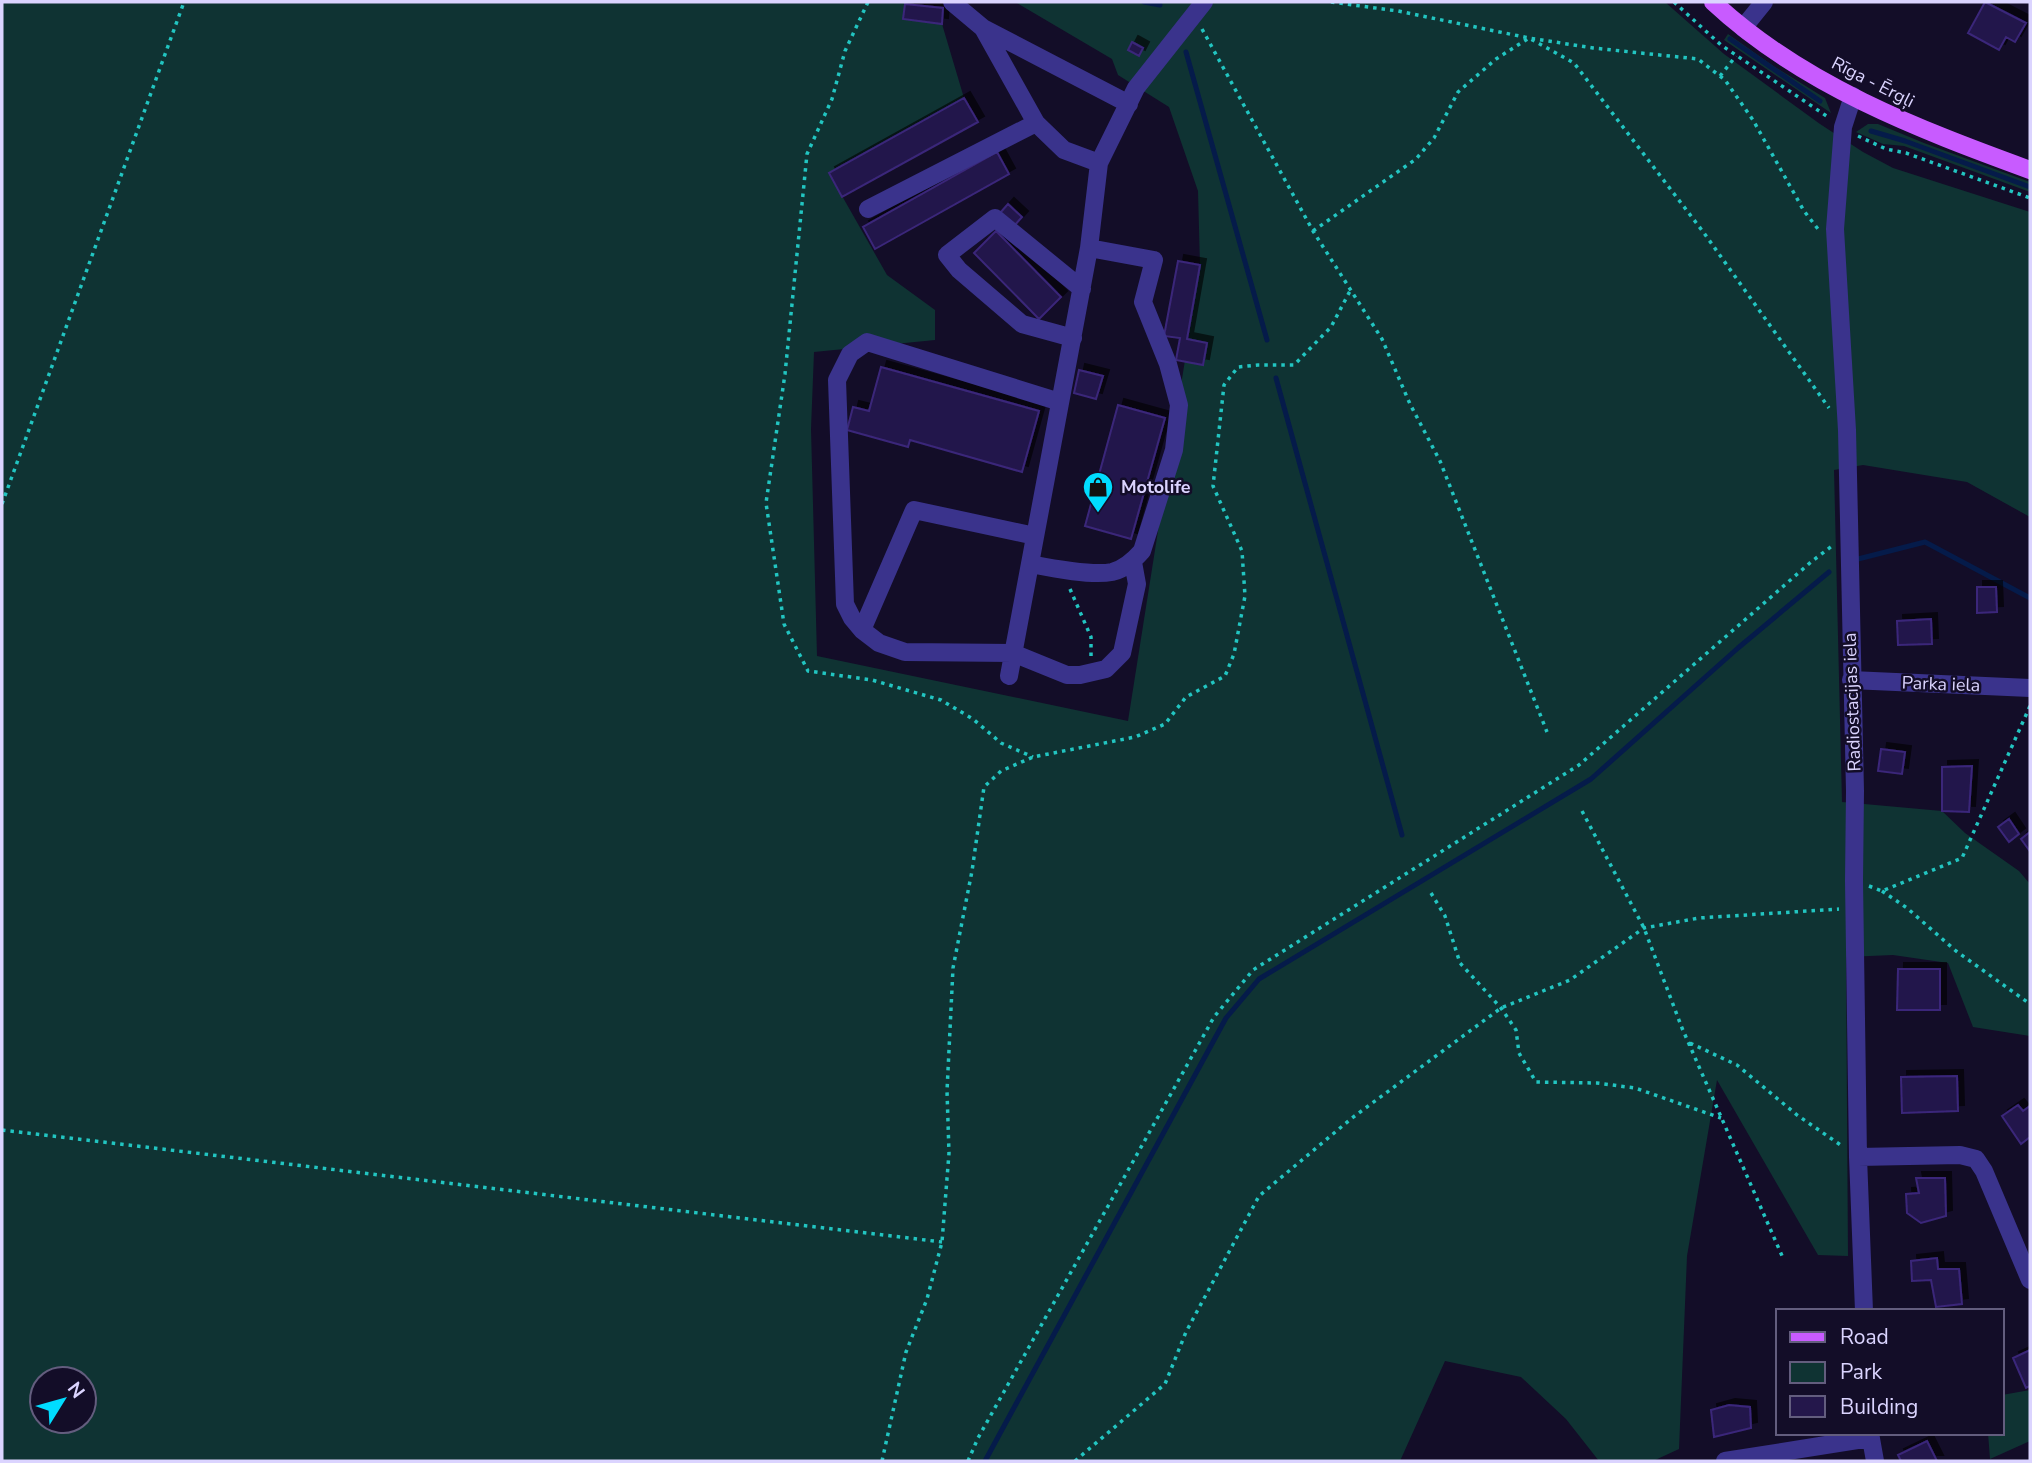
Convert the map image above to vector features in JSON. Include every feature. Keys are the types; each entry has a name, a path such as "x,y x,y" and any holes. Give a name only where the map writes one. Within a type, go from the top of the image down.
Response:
{"main road":[{"name":"Rīga - Ērgļi","path":"1713,2 1743,28 1798,65 1853,96 1930,133 2030,170"}],"street":[{"path":"952,2 983,28 1129,104"},
{"path":"1743,28 1764,2"},
{"path":"1009,676 1082,289 1099,163 1136,88 1199,9"},
{"path":"983,28 1036,123 1064,150 1099,163"},
{"name":"Radiostacijas iela","path":"1853,96 1843,127 1836,237 1847,430 1855,791 1858,1157 1864,1309"},
{"path":"867,209 1036,123"},
{"path":"1073,338 1022,324 959,270 947,255 995,218 1082,289"},
{"path":"1030,564 1062,571 1111,572 1133,562 1142,551 1174,450 1179,405 1168,364 1143,302 1154,260 1089,248"},
{"path":"1060,402 867,342 850,354 837,380 845,604 862,630 880,643 905,652 1013,653 1034,664 1067,675 1080,676 1106,668 1122,653 1137,584 1133,562"},
{"path":"862,630 914,510 1035,536"},
{"name":"Parka iela","path":"1852,680 2030,688"},
{"path":"1858,1157 1960,1155 1976,1159 1984,1171 2030,1280"},
{"path":"1726,1461 1870,1436 1875,1461"}],"path":[{"path":"2,504 184,2"},
{"path":"1331,2 1398,11 1529,38 1593,48 1698,59 1725,80 1753,120 1804,211 1820,231 1836,237"},
{"path":"1674,2 1721,45 1833,120"},
{"path":"1199,9 1212,42 1253,124 1313,231 1382,339 1410,404 1440,461 1548,732"},
{"path":"1313,231 1416,159 1434,138 1458,92 1496,59 1529,38"},
{"path":"1529,38 1574,64 1704,233 1847,430"},
{"path":"1720,76 1737,55"},
{"path":"1858,135 1886,149 1906,153 2030,198"},
{"path":"883,1461 906,1352 927,1299 942,1242 949,1153 947,1091 953,968 972,871 984,788 1001,771 1033,757 1135,737 1165,724 1186,696 1225,677 1234,653 1245,596 1242,551 1213,486 1224,385 1238,367 1294,365 1331,327 1350,291"},
{"path":"968,1461 978,1438 1214,1017 1253,971 1579,765 1811,562 1837,543 1848,539"},
{"path":"1062,571 1091,637 1091,658 1080,676"},
{"path":"1882,891 1962,858 2030,706"},
{"path":"1583,811 1644,928 1688,1042 1783,1258"},
{"path":"1854,881 1882,891 1956,951 2030,1004"},
{"path":"1430,893 1445,916 1460,963 1501,1008 1516,1030 1519,1053 1536,1082 1597,1083 1635,1088 1721,1118"},
{"path":"1075,1461 1166,1384 1186,1332 1259,1196 1352,1118 1501,1008 1570,980 1644,928 1699,918 1855,908"},
{"path":"1688,1042 1737,1065 1797,1115 1858,1157"},
{"path":"2,1129 942,1242"}],"green space":[{"path":"2,2 905,2 903,19 942,24 964,98 829,173 887,275 935,310 935,340 814,352 811,429 817,656 1128,721 1200,265 1198,191 1169,107 1118,75 1112,59 1015,2 1665,2 1724,54 1863,152 1893,168 2030,212 2030,517 1967,482 1863,465 1834,470 1842,802 1942,811 1965,833 2019,871 2030,884 2030,1036 1973,1027 1948,963 1893,955 1846,957 1848,1256 1818,1255 1717,1080 1687,1256 1679,1449 1653,1461 1599,1461 1566,1419 1521,1377 1445,1361 1400,1461 2,1461"},
{"path":"1728,34 1825,98 1831,113 1724,40"},
{"path":"1868,124 1878,124 2030,182 2030,192 1904,146 1883,144 1856,132"},
{"path":"2030,1390 2030,1441 1990,1459 1988,1435 2004,1435 2004,1395"}],"building":[{"path":"1985,2 2026,23 2015,42 2006,37 1999,50 1968,33"},
{"path":"905,4 943,8 942,24 903,19"},
{"path":"1132,42 1143,48 1139,56 1128,50"},
{"path":"964,98 978,122 842,197 829,173"},
{"path":"997,152 1009,174 875,249 863,227"},
{"path":"1008,204 1022,217 1014,226 1000,213"},
{"path":"996,231 1061,297 1039,319 974,253"},
{"path":"1178,261 1200,265 1187,339 1207,343 1203,365 1176,360 1180,338 1164,336"},
{"path":"881,367 1039,411 1022,472 910,440 908,447 847,430 853,407 869,411"},
{"path":"1079,370 1103,376 1096,399 1074,393"},
{"path":"1118,405 1165,418 1131,539 1085,526"},
{"path":"1977,587 1996,587 1997,612 1977,613"},
{"path":"1931,619 1932,644 1898,645 1897,621"},
{"path":"1881,749 1905,752 1902,774 1878,771"},
{"path":"1972,766 1969,812 1942,811 1942,767"},
{"path":"2009,819 2019,834 2009,842 1998,827"},
{"path":"2030,832 2030,849 2029,850 2021,839"},
{"path":"1898,969 1940,969 1940,1010 1897,1010"},
{"path":"1957,1076 1958,1111 1902,1113 1901,1077"},
{"path":"2018,1105 2023,1111 2030,1106 2030,1137 2021,1144 2002,1116"},
{"path":"1916,1178 1945,1178 1946,1216 1921,1223 1907,1213 1906,1194 1919,1193"},
{"path":"1937,1258 1938,1269 1959,1269 1962,1304 1936,1307 1931,1280 1912,1281 1911,1261"},
{"path":"2030,1350 2030,1386 2026,1388 2013,1358"},
{"path":"1729,1405 1750,1407 1751,1428 1714,1437 1711,1410"},
{"path":"1927,1441 1937,1461 1901,1461 1898,1455"}],"waterway":[{"path":"1144,2 1160,5"},
{"path":"1730,39 1820,101"},
{"path":"1186,52 1267,340"},
{"path":"1871,131 2030,187"},
{"path":"1276,378 1402,835"},
{"path":"1858,559 1925,542 2030,598"},
{"path":"985,1461 1226,1018 1259,979 1591,779 1738,648 1829,572"}],"place":[{"name":"Motolife","path":"1098,514"}]}
